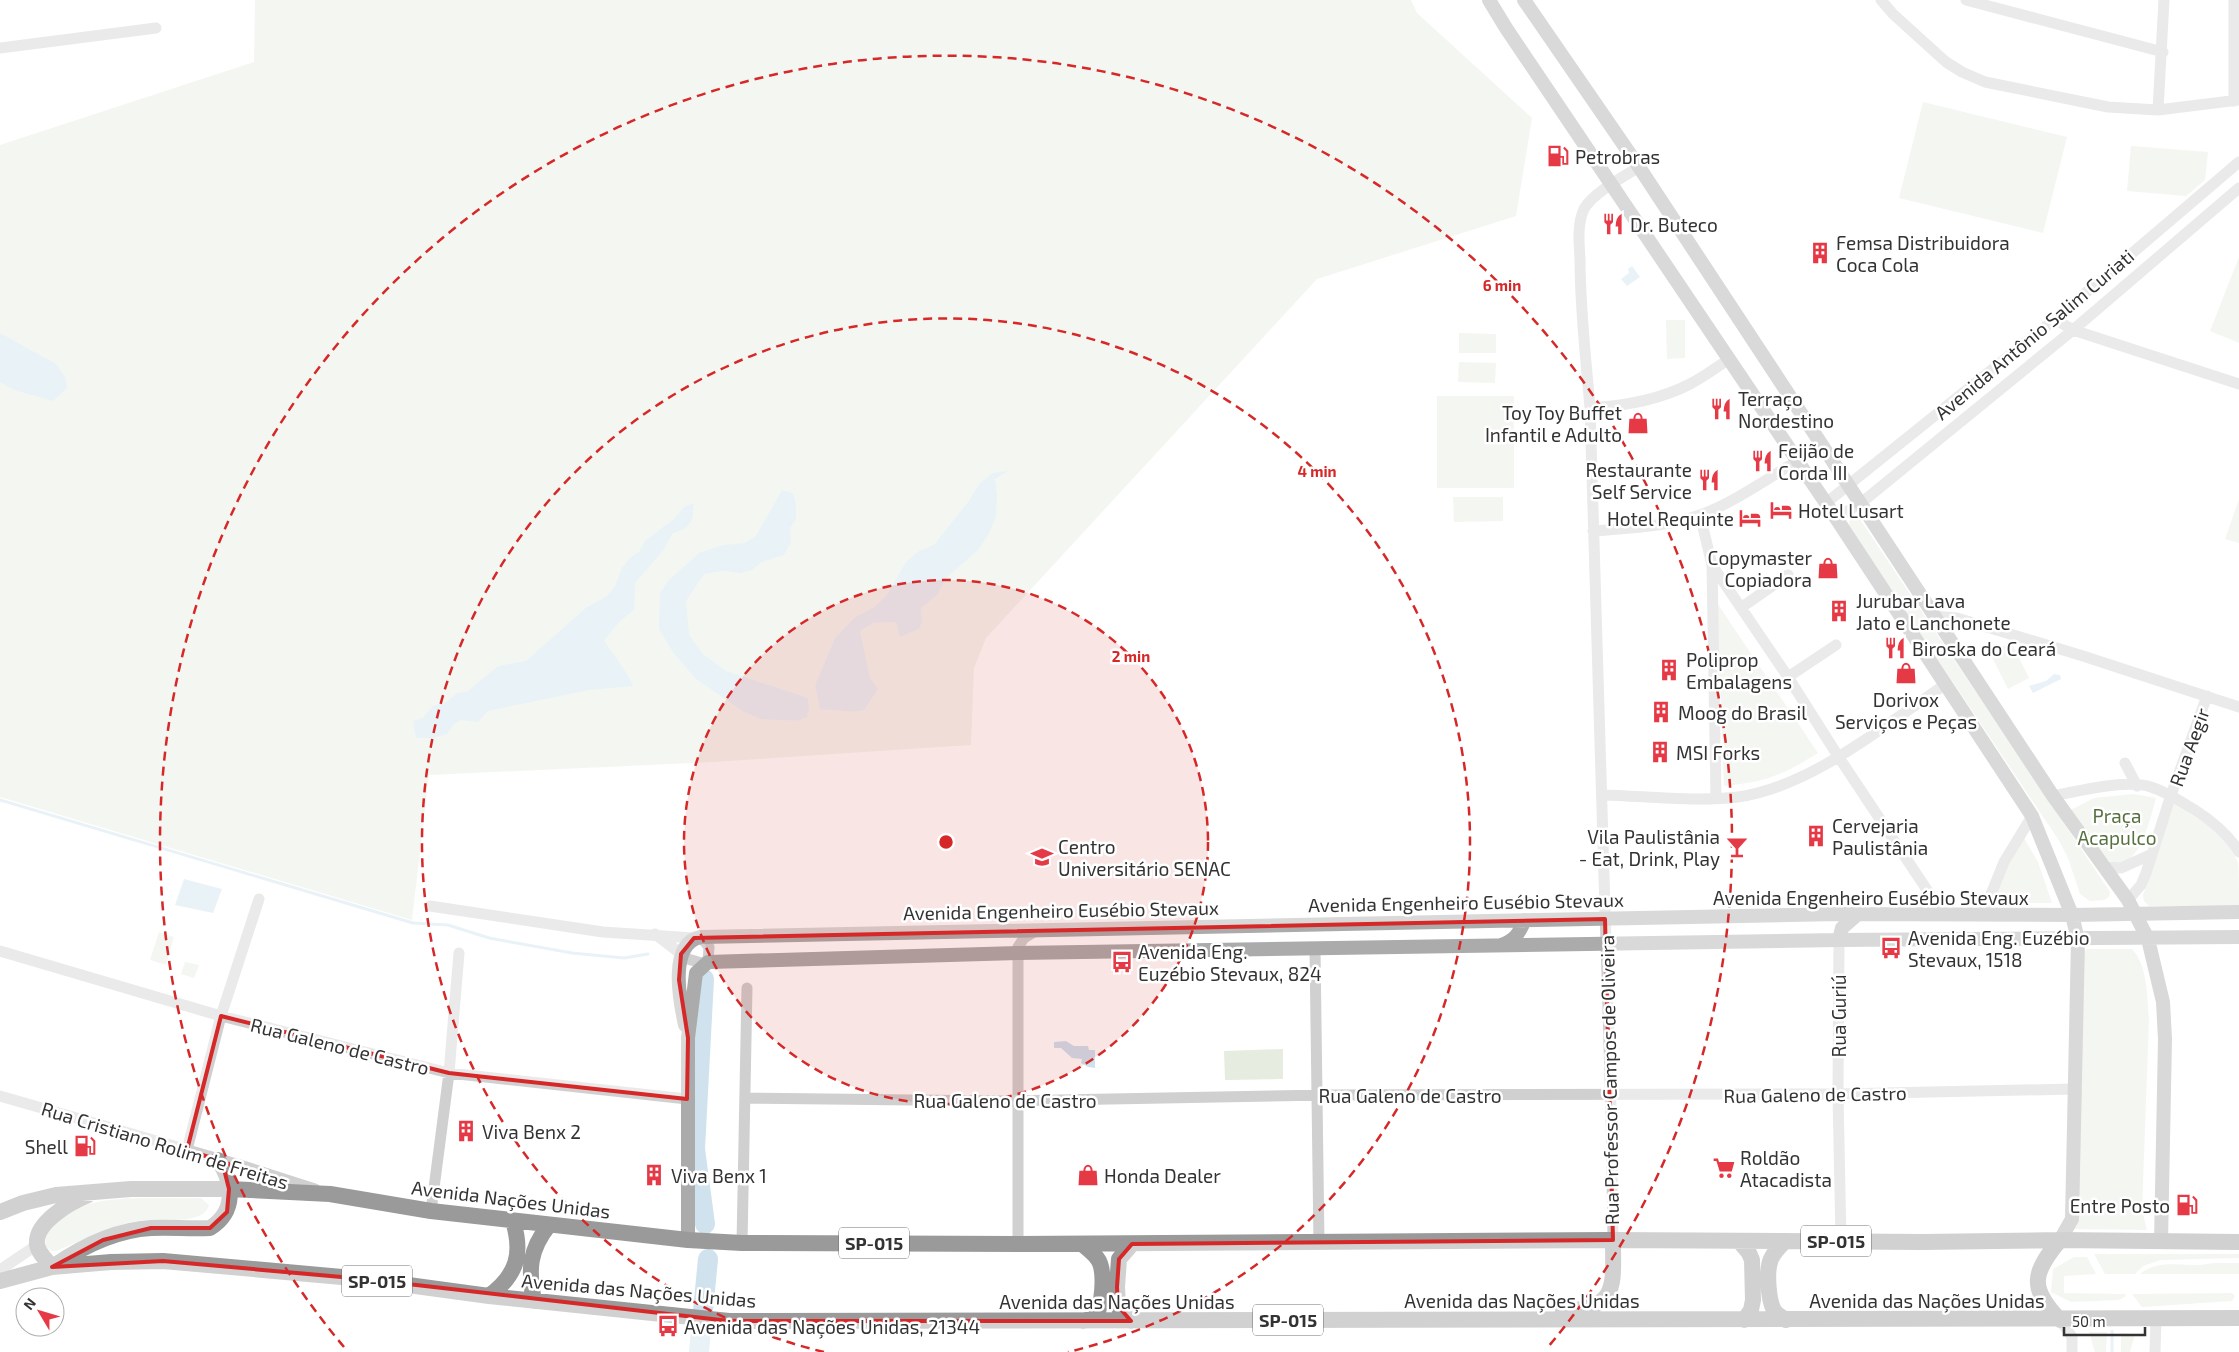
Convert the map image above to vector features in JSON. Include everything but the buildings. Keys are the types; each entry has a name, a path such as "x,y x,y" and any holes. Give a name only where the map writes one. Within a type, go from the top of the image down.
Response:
{"highway":[{"path":"99,1190 60,1210 47,1222 38,1236 37,1245 42,1255 52,1267 78,1250 131,1231 151,1228 210,1228 217,1224 230,1205 229,1189 224,1168 218,1160"},
{"name":"SP-015","path":"0,1212 23,1203 56,1195 131,1188 229,1189 330,1194"},
{"name":"Avenida Nações Unidas","path":"330,1194 431,1211 694,1240"},
{"path":"488,1296 502,1286 516,1266 518,1247 513,1221"},
{"path":"534,1301 530,1284 534,1250 549,1225"},
{"name":"SP-015","path":"694,1240 736,1243 1018,1244 1613,1240 2239,1242"},
{"path":"1496,1320 1507,1314 1580,1310 1598,1304 1613,1285 1613,1240"},
{"path":"2060,1240 2046,1256 2038,1287 2044,1303 2060,1320"},
{"path":"1738,1241 1749,1253 1752,1260 1753,1300 1751,1310 1744,1320"},
{"path":"1785,1241 1769,1262 1768,1284 1771,1303 1775,1312 1786,1320"},
{"path":"1082,1244 1097,1258 1102,1270 1100,1309 1094,1318 1083,1321"},
{"path":"1131,1321 1121,1312 1118,1306 1116,1287 1119,1259 1132,1244"},
{"name":"Avenida das Nações Unidas","path":"0,1280 52,1267 110,1262 163,1261 364,1279 488,1296 729,1321 2060,1320 2239,1318"},
{"path":"2199,1318 2216,1309 2239,1309"}],"main road":[{"path":"1489,0 1506,28 1730,358 2032,816 2072,915 2078,940 2072,1219 2060,1240"},
{"path":"1524,0 1639,167 1739,323 1850,486 1933,616 2053,796 2128,900 2148,939 2163,1002 2165,1040 2161,1242"},
{"path":"2207,937 2208,922 2218,912"},
{"name":"Avenida Engenheiro Eusébio Stevaux","path":"697,937 1858,914 2072,915 2239,912"},
{"path":"1838,940 1842,928 1858,914"},
{"path":"1496,946 1512,942 1525,920"},
{"path":"688,1038 681,1005 681,954 685,945 697,937"},
{"path":"694,1240 687,1099 688,1038 696,973 706,963 1018,952 1606,945 1838,940 2078,940 2239,937"}],"street":[{"path":"1881,0 1893,14 1946,62 1962,72 1985,82 2108,107 2158,110 2237,101 2234,0"},
{"path":"1966,0 2163,52"},
{"path":"2158,110 2163,52 2164,0"},
{"path":"0,48 156,28"},
{"name":"Avenida Antônio Salim Curiati","path":"1826,503 1850,486 2012,354 2239,162"},
{"name":"Rua Professor Campos de Oliveira","path":"1613,1240 1611,1095 1594,531 1590,408 1580,296 1580,222 1585,209 1593,199 1639,167"},
{"name":"Avenida Antônio Salim Curiati","path":"1836,518 1861,503 2073,330 2239,188"},
{"path":"2120,263 2133,278"},
{"path":"2055,318 2073,330 2239,384"},
{"path":"2012,354 2026,368"},
{"path":"1590,408 1619,406 1649,400 1690,384 1730,358"},
{"path":"1887,455 1885,465 1892,473 1897,473"},
{"path":"1594,531 1647,526 1700,515 1751,489 1798,461"},
{"path":"1700,515 1712,565 1716,798"},
{"path":"1712,565 1742,607 1943,914"},
{"path":"1742,607 1788,575"},
{"path":"1933,616 1966,621 2083,656 2239,707"},
{"path":"1788,677 1836,646"},
{"path":"1602,795 1716,798 1739,797 1767,790 1795,780 1838,756 1946,684"},
{"name":"Rua Aegir","path":"2128,900 2141,884 2207,696"},
{"path":"2125,763 2137,786"},
{"path":"2053,796 2099,788 2150,786 2171,795 2208,818 2234,843 2239,852"},
{"path":"1983,914 2004,862 2032,816"},
{"path":"2105,867 2121,868 2152,854"},
{"path":"187,1150 221,1016 259,899"},
{"name":"Avenida Engenheiro Eusébio Stevaux","path":"430,906 603,932 697,937"},
{"path":"1018,1244 1018,948 1024,938 1040,929"},
{"path":"655,934 692,961 706,963 709,946 697,937"},
{"name":"Rua Guriú","path":"1838,940 1838,1094 1841,1241"},
{"path":"1315,949 1319,1243"},
{"name":"Rua Galeno de Castro","path":"0,951 221,1016 449,1073 687,1099"},
{"path":"431,1211 449,1073 459,954"},
{"path":"736,1243 746,1098 747,988"},
{"name":"Rua Galeno de Castro","path":"746,1098 1019,1101 1317,1095 1838,1094 2074,1089"},
{"name":"Rua Cristiano Rolim de Freitas","path":"0,1096 240,1165 330,1194"},
{"path":"0,1270 37,1245"},
{"path":"2155,1352 2156,1319"},
{"path":"2060,1320 2072,1337 2072,1352"}],"highlighted area":[{"path":"1605,919 1613,1240 1132,1244 1119,1259 1117,1287 1118,1306 1131,1321 729,1321 364,1279 163,1261 52,1267 103,1240 151,1228 210,1228 227,1212 229,1189 224,1169 218,1160 187,1150 221,1016 449,1073 687,1099 688,1038 679,980 681,954 694,938"}],"green space":[{"path":"255,0 1411,0 1417,13 1532,118 1516,216 1317,279 986,638 974,668 971,745 713,762 429,775 412,920 0,797 0,145 254,62"},
{"path":"1923,102 2067,137 2043,233 1899,198"},
{"path":"2131,146 2208,152 2205,180 2186,196 2127,191"},
{"path":"2239,257 2239,343 2210,331"},
{"path":"1666,320 1685,320 1685,358 1667,359"},
{"path":"1459,333 1496,334 1496,353 1459,353"},
{"path":"1459,362 1496,363 1495,383 1458,382"},
{"path":"1437,396 1514,396 1514,488 1437,488"},
{"path":"1453,497 1503,497 1503,521 1454,522"},
{"path":"2239,499 2239,543 2225,539"},
{"path":"1854,517 1859,518 2110,892 2109,897 2104,900 2090,901 2080,894 2068,858 2058,839 1849,527 1850,519"},
{"path":"1717,603 1818,753 1784,772 1763,780 1724,786"},
{"path":"2011,642 2029,678 2008,689 1990,653"},
{"name":"Praça Acapulco","path":"2134,794 2156,798 2146,832 2134,855 2126,861 2116,863 2100,855 2069,811 2094,798"},
{"name":"Praça Acapulco","path":"2174,804 2211,828 2233,853 2238,863 2239,906 2149,906 2144,901 2143,895"},
{"name":"Praça Acapulco","path":"2024,838 2038,862 2052,903 1989,903 2004,868"},
{"path":"159,932 174,937 166,965 150,960"},
{"path":"2087,949 2132,949 2144,973 2149,1020 2142,1210 2147,1230 2072,1229 2081,955"},
{"path":"185,962 199,965 194,978 181,974"},
{"path":"1283,1049 1283,1079 1225,1080 1224,1051"},
{"path":"142,1198 201,1198 209,1205 200,1216 182,1220 135,1221 100,1232 56,1251 51,1251 46,1246 48,1232 53,1226 72,1212 86,1205 111,1200"},
{"path":"2094,1254 2239,1254 2239,1258 2161,1260 2143,1266 2135,1274 2105,1274"},
{"path":"2074,1257 2087,1257 2096,1274 2064,1276 2064,1293 2125,1294 2126,1296 2119,1300 2071,1302 2051,1292 2053,1269"},
{"path":"2239,1263 2239,1274 2140,1274 2160,1265"},
{"path":"2232,1293 2235,1296 2232,1301 2142,1307 2132,1294"},
{"path":"2089,1332 2107,1332 2106,1352 2095,1352"},
{"path":"2121,1333 2135,1334 2130,1352 2121,1352"}],"water":[{"path":"1632,266 1640,277 1627,286 1621,279 1629,273 1628,269"},
{"path":"0,333 56,364 65,377 67,388 53,401 19,391 0,382"},
{"path":"1008,471 995,479 997,495 996,517 988,535 978,550 946,578 937,595 921,608 922,622 919,629 900,637 896,622 873,623 860,631 870,678 878,689 864,710 853,712 820,710 815,685 835,638 854,618 874,607 887,595 906,562 919,551 934,545 969,501 979,484 993,473"},
{"path":"782,490 793,493 796,504 796,519 790,528 791,542 784,555 762,562 752,570 741,573 723,571 704,574 686,601 689,635 703,654 726,671 808,698 809,708 807,717 797,721 761,719 744,712 695,678 672,651 659,629 660,593 668,581 699,553 724,545 745,543 756,536"},
{"path":"694,503 692,520 686,528 672,534 664,549 635,583 634,610 620,621 604,640 633,686 589,690 488,711 478,722 461,720 454,724 447,734 433,738 416,738 413,721 423,718 433,706 447,702 457,693 467,692 498,666 526,661 587,607 606,597 615,586 622,568 631,557 639,552 645,541 674,519 684,507"},
{"path":"2054,674 2060,675 2061,679 2033,693 2029,686 2046,681"},
{"path":"184,879 222,889 213,913 175,905"},
{"path":"1066,1041 1074,1046 1088,1046 1089,1050 1095,1050 1095,1068 1081,1063 1082,1059 1072,1058 1061,1048 1054,1048 1054,1042"}],"waterway":[{"path":"0,800 413,923 448,925 489,938 572,953 624,958 648,954"},
{"path":"704,979 695,1149 705,1224"},
{"path":"699,1352 708,1259"},
{"path":"2112,1331 2112,1352"}],"place":[{"name":"Petrobras","path":"1558,156"},
{"name":"Dr. Buteco","path":"1613,224"},
{"name":"Femsa Distribuidora Coca Cola","path":"1820,253"},
{"name":"Terraço Nordestino","path":"1721,409"},
{"name":"Toy Toy Buffet Infantil e Adulto","path":"1638,423"},
{"name":"Feijão de Corda III","path":"1762,461"},
{"name":"Restaurante Self Service","path":"1709,480"},
{"name":"Hotel Lusart","path":"1781,510"},
{"name":"Hotel Requinte","path":"1750,518"},
{"name":"Copymaster Copiadora","path":"1828,568"},
{"name":"Jurubar Lava Jato e Lanchonete","path":"1839,611"},
{"name":"Biroska do Ceará","path":"1895,648"},
{"name":"Poliprop Embalagens","path":"1669,670"},
{"name":"Dorivox Serviços e Peças","path":"1906,673"},
{"name":"Moog do Brasil","path":"1661,712"},
{"name":"MSI Forks","path":"1660,752"},
{"name":"Cervejaria Paulistânia","path":"1816,836"},
{"name":"Vila Paulistânia - Eat, Drink, Play","path":"1737,847"},
{"name":"Centro Universitário SENAC","path":"1042,857"},
{"name":"Avenida Eng. Euzébio Stevaux, 1518","path":"1891,948"},
{"name":"Avenida Eng. Euzébio Stevaux, 824","path":"1122,962"},
{"name":"Viva Benx 2","path":"466,1131"},
{"name":"Shell","path":"85,1146"},
{"name":"Roldão Atacadista","path":"1724,1168"},
{"name":"Viva Benx 1","path":"654,1175"},
{"name":"Honda Dealer","path":"1088,1175"},
{"name":"Entre Posto","path":"2187,1205"},
{"name":"Avenida das Nações Unidas, 21344","path":"668,1326"}]}
